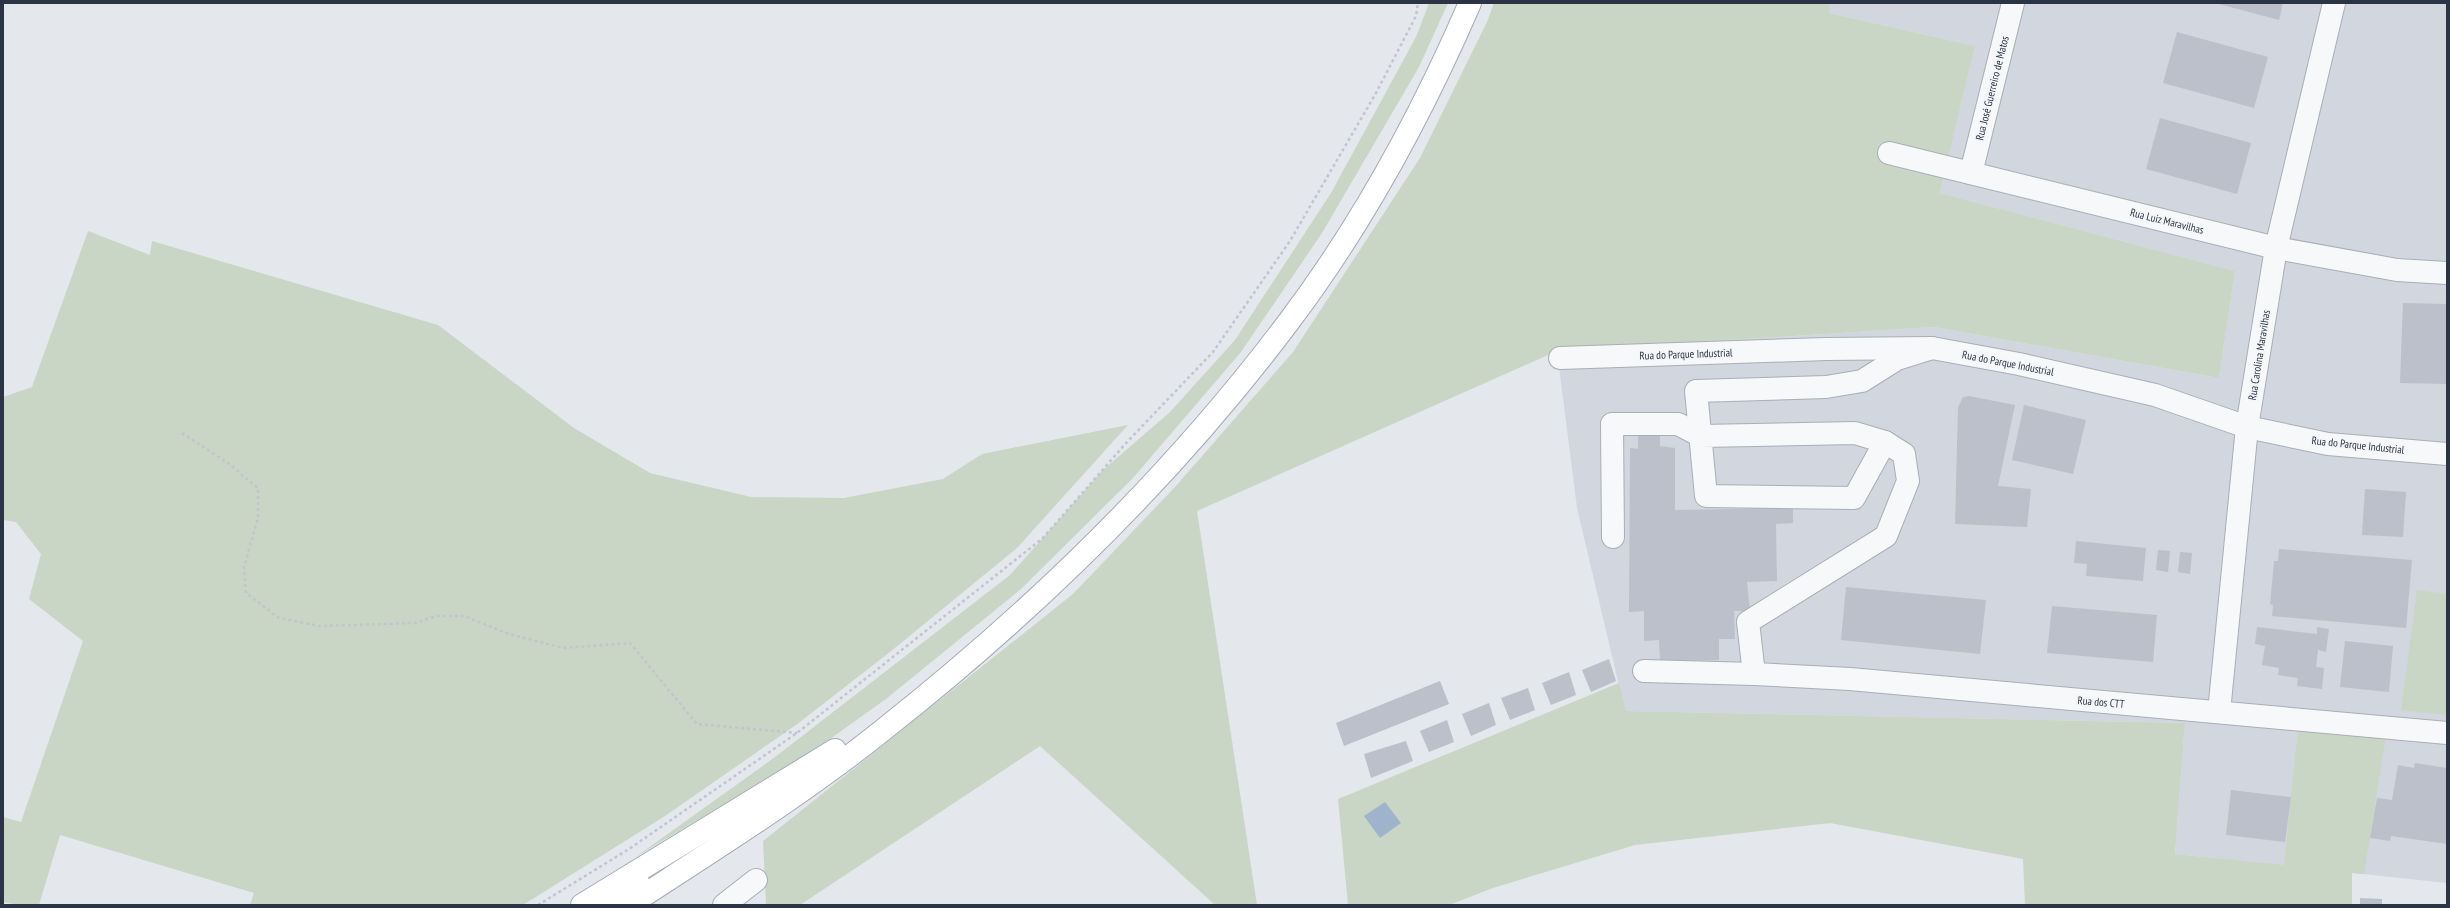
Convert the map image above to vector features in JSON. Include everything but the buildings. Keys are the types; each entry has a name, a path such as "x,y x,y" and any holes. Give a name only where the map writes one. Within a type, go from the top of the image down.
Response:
{"main road":[{"path":"629,905 809,784 957,667 1036,600 1123,517 1210,421 1291,319 1349,234 1404,141 1446,57 1470,3"},
{"path":"582,905 881,726"},
{"path":"607,905 881,726"},
{"path":"652,905 774,816 881,726"}],"street":[{"name":"Rua José Guerreiro de Matos","path":"1971,173 2013,3"},
{"name":"Rua Carolina Maravilhas","path":"2219,712 2247,427 2276,248 2334,3"},
{"name":"Rua Luiz Maravilhas","path":"1889,153 2276,248 2398,270 2447,273"},
{"name":"Rua do Parque Industrial","path":"1560,358 1826,349 1932,348 2019,364 2155,395 2247,427 2328,444 2447,454"},
{"path":"1885,442 1854,498 1706,496 1696,391 1826,388 1862,381 1897,359 1932,348"},
{"path":"1613,537 1612,424 1678,424 1701,436 1855,434 1885,442 1904,454 1908,481 1886,536 1748,622 1754,674"},
{"name":"Rua dos CTT","path":"1644,671 1754,674 1850,679 2447,733"},
{"path":"724,905 756,880"}],"path":[{"path":"538,905 630,849 797,733 1043,538 1127,442 1213,352 1290,241 1376,93 1416,16 1418,3"},
{"path":"182,433 228,463 258,488 258,518 244,567 246,593 279,618 319,626 414,623 437,616 464,616 509,634 563,648 630,643 697,724 797,733"}],"shaded area":[{"path":"1830,3 2447,3 2447,883 2175,854 2185,723 1625,711 1577,508 1557,351 1934,327 2219,378 2235,271 1940,193 1975,46 1829,13"}],"green space":[{"path":"1429,3 1448,3 1419,67 1322,233 1241,352 1133,478 1021,589 886,699 809,754 637,856 775,757 1010,575 1103,470 1170,412 1235,340 1331,193 1416,37"},
{"path":"1494,3 1830,3 1829,13 1975,46 1940,193 2235,271 2219,378 1934,327 1557,351 1197,511 1257,905 1215,905 1040,746 800,905 766,905 763,841 1073,594 1175,487 1293,352 1420,158 1487,22"},
{"path":"88,231 150,255 152,241 438,325 574,428 650,473 751,497 844,498 943,479 982,454 1128,425 1017,548 890,652 796,725 665,816 523,905 250,905 254,893 60,835 39,905 18,905 3,902 3,817 21,822 83,641 29,599 41,554 16,522 3,520 3,397 32,387"},
{"path":"2417,590 2447,594 2447,715 2401,710"},
{"path":"1619,683 1626,711 2185,723 2175,854 2284,865 2298,729 2386,736 2364,874 2352,873 2352,905 2025,905 2023,859 1830,823 1635,845 1493,888 1449,905 1348,905 1338,799"}],"water":[{"path":"1385,802 1401,823 1380,838 1364,816"}]}
